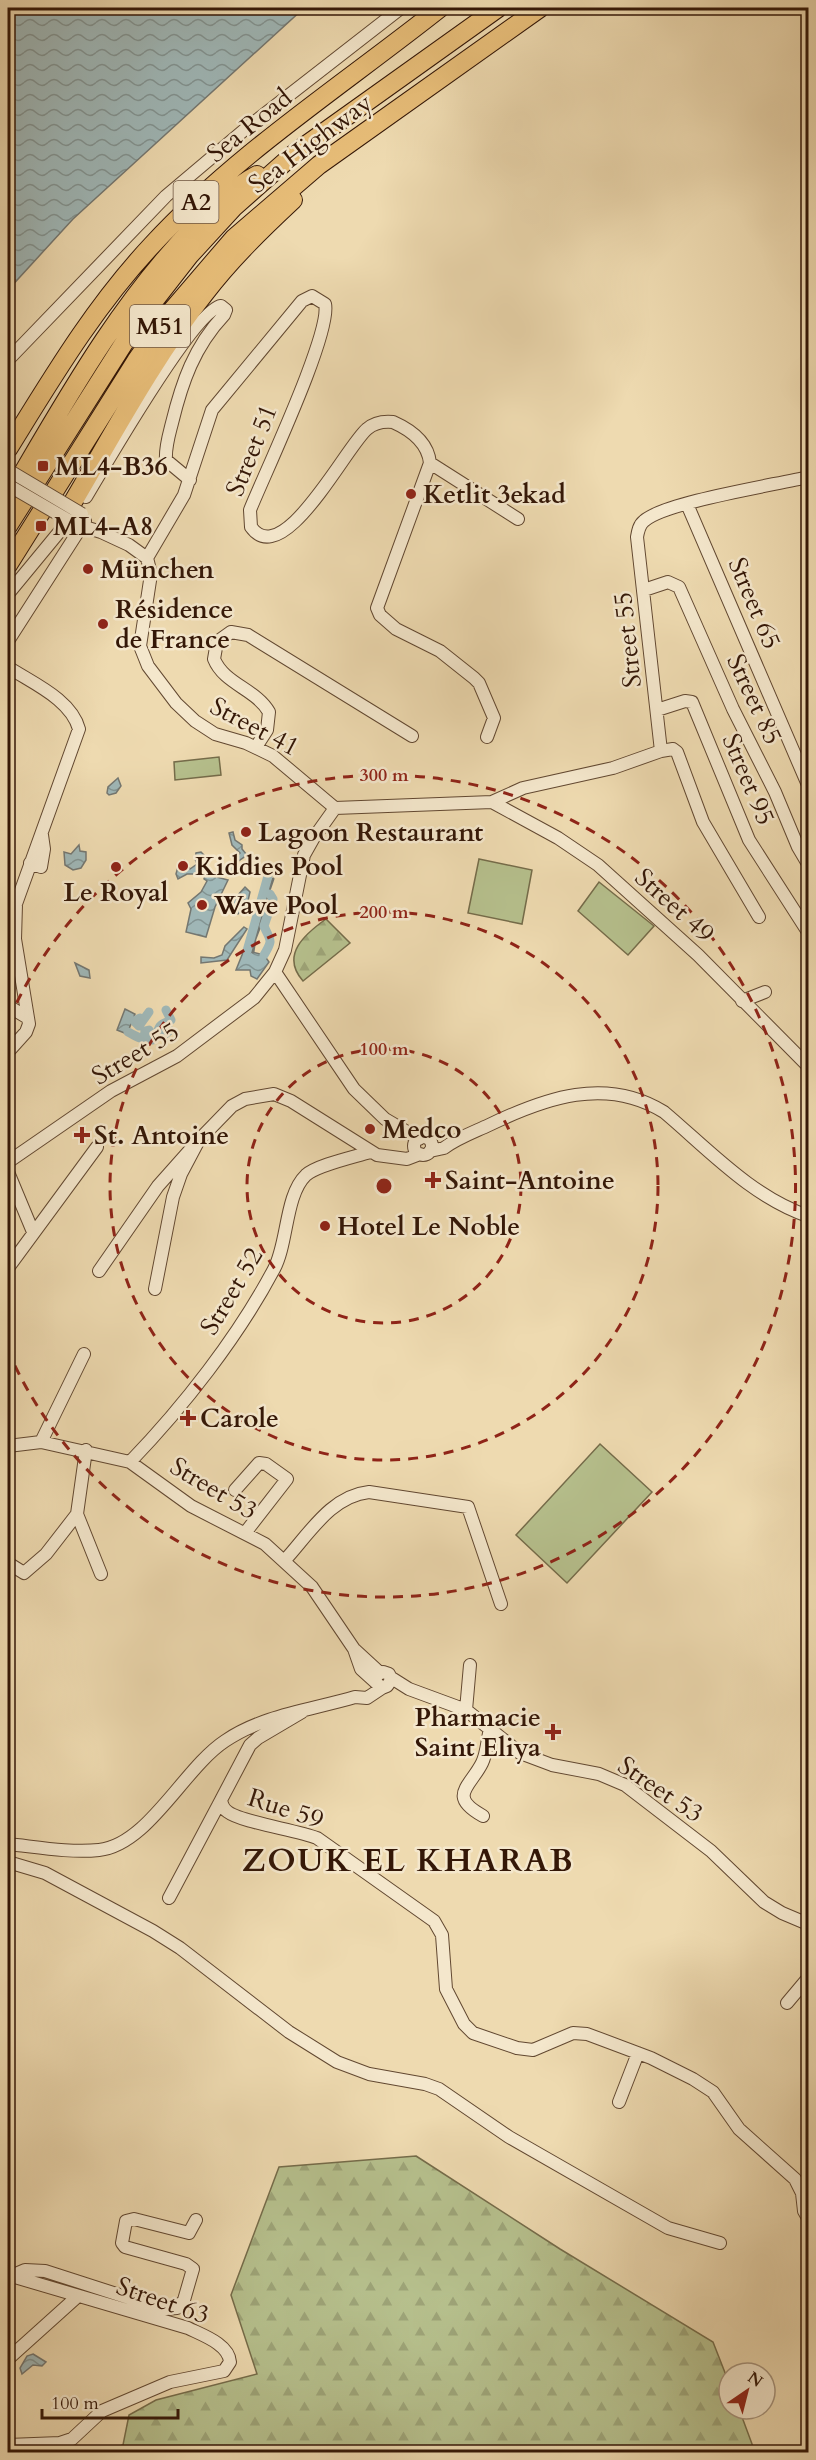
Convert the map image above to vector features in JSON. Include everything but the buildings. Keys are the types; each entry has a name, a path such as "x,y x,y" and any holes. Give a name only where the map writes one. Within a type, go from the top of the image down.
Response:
{"highway":[{"name":"Sea Road","path":"8,449 91,319 151,246 186,211 267,141 440,8"},
{"name":"Sea Highway","path":"8,526 136,324 211,231 279,166 498,8"},
{"name":"Sea Highway","path":"8,565 136,361 168,315 234,238 319,165 540,8"},
{"path":"76,518 142,385 214,281 251,240 303,191 319,165"},
{"path":"12,480 127,306 186,236 231,191 279,166"}],"street":[{"name":"Sea Road","path":"8,360 174,189 243,131 401,8"},
{"name":"Street 51","path":"147,558 177,509 190,480 212,410 302,301 312,296 325,304 326,320 304,380 250,510 251,527 260,536 269,537 285,532 324,486 361,435 379,422 393,422 413,434 429,453 430,463"},
{"path":"8,594 77,510 137,412 186,341 214,308 221,306 226,310 224,315 194,353 186,370 167,445 166,460 190,480"},
{"path":"487,736 494,718 479,683 440,651 396,629 382,618 377,608 379,597 430,463 518,519"},
{"name":"Street 55","path":"661,751 637,537 640,526 648,518 687,504 808,477"},
{"path":"12,480 101,532 129,545 147,558"},
{"name":"Street 65","path":"687,504 808,785"},
{"path":"8,641 76,518"},
{"name":"Street 41","path":"147,558 151,569 140,646 148,666 176,703 195,721 225,738 256,747 282,762 335,808"},
{"name":"Street 85","path":"644,591 668,582 678,584 733,709 776,792 798,847 808,864"},
{"path":"256,747 267,730 269,712 258,698 223,674 214,659 217,642 231,632 248,635 412,736"},
{"path":"8,667 66,707 77,720 79,729 20,890 15,918 18,962 28,1018 26,1032 8,1052"},
{"name":"Street 95","path":"657,710 685,701 692,702 749,840 808,932"},
{"path":"335,808 492,802 524,788 613,768 661,751 674,749 703,822 759,917"},
{"name":"Street 49","path":"492,802 558,838 598,865 698,956 742,1001 803,1054 808,1066"},
{"name":"Street 55","path":"8,1162 111,1091 191,1047 254,998 275,972 285,950 304,855 313,838 335,808"},
{"path":"275,972 354,1089 374,1110 397,1127 401,1134 422,1146 438,1151 547,1099 594,1092 634,1097 664,1112 756,1190 791,1210 808,1216"},
{"path":"742,1001 765,992"},
{"path":"8,1006 28,1018"},
{"path":"99,1271 158,1186 232,1106 245,1099 274,1094 291,1101 370,1152 385,1157 400,1157 404,1152 422,1146"},
{"path":"155,1289 175,1189 199,1140"},
{"path":"8,1268 96,1147"},
{"name":"Street 52","path":"136,1465 149,1443 222,1352 275,1268 285,1240 299,1184 310,1173 370,1152"},
{"path":"8,1172 33,1232"},
{"path":"41,1442 84,1354"},
{"name":"Street 53","path":"8,1446 41,1442 86,1450 136,1465 191,1506 245,1533 285,1560 312,1587 354,1649"},
{"path":"86,1450 77,1514 101,1574"},
{"path":"235,1490 259,1463 266,1464 287,1479 245,1533"},
{"path":"285,1560 331,1509 355,1493 387,1494 468,1507 501,1604"},
{"path":"8,1563 24,1574 40,1560 77,1514"},
{"path":"354,1649 361,1669 379,1682"},
{"path":"354,1649 379,1682"},
{"path":"466,1710 470,1665"},
{"path":"8,1844 91,1850 119,1845 148,1821 209,1752 246,1728 355,1697 367,1698 379,1682"},
{"name":"Street 53","path":"379,1682 409,1689 466,1710 520,1754 533,1759 599,1773 625,1785 711,1851 764,1902 808,1924"},
{"name":"Rue 59","path":"302,1712 250,1745 221,1800 225,1810 234,1816 298,1831 317,1838 434,1921 442,1935 446,1989 464,2024 473,2033 517,2048 532,2050 580,2032 638,2053 693,2079 713,2092 739,2129 795,2179 802,2193 804,2211 808,2218"},
{"path":"483,1816 468,1805 463,1795 465,1786 483,1760 490,1729"},
{"path":"169,1898 221,1800"},
{"path":"8,1862 45,1873 153,1931 180,1948 289,2032 337,2062 369,2074 432,2086 460,2102 509,2137 668,2228 720,2243"},
{"path":"787,2003 808,1978"},
{"path":"619,2102 638,2053"},
{"path":"9,2276 25,2270 45,2271 166,2309 177,2308 184,2300 193,2269 186,2264 125,2247 122,2243 124,2228 126,2221 134,2219 189,2233 196,2220"},
{"name":"Street 63","path":"8,2445 60,2443 72,2439 102,2411 170,2382 216,2374 228,2368 230,2357 200,2334 9,2276"},
{"path":"8,2359 78,2296"}],"green space":[{"path":"219,757 221,775 175,780 174,762"},
{"path":"479,859 532,870 522,924 468,913"},
{"path":"599,882 654,926 628,955 578,911"},
{"path":"326,919 350,943 303,981 294,962 295,954 303,938"},
{"path":"600,1444 652,1492 567,1583 516,1535"},
{"path":"416,2156 560,2249 713,2342 720,2361 717,2361 717,2421 743,2421 755,2452 364,2452 316,2448 296,2452 99,2452 123,2445 129,2415 156,2400 257,2374 231,2295 279,2167"}],"water":[{"path":"8,8 304,8 73,219 8,290"},
{"path":"118,778 121,786 116,793 109,795 108,787"},
{"path":"233,832 235,840 242,845 247,855 233,865 232,872 227,870 228,866 240,853 232,845 229,833"},
{"path":"79,845 80,851 86,852 86,860 81,868 73,870 65,865 64,852 71,854"},
{"name":"Kiddies Pool","path":"201,852 206,862 201,865 199,874 187,874 178,879 176,874 179,863 184,860 190,869 197,864 196,853"},
{"name":"Wave Pool","path":"205,874 228,880 215,907 206,937 186,932 191,909 188,903 201,892 207,881 204,879"},
{"path":"245,887 250,892 247,905 238,914 230,912 229,905"},
{"path":"244,927 247,929 227,960 201,963 201,957 214,958 222,955 225,946"},
{"path":"244,950 264,955 269,962 257,979 251,976 250,970 236,970"},
{"path":"75,963 89,970 90,978 80,976"},
{"path":"125,1009 135,1014 127,1034 117,1030"},
{"path":"33,2354 46,2362 42,2366 33,2365 22,2374 20,2368 27,2356"}],"waterway":[{"path":"247,951 268,876"},
{"path":"253,952 257,925 273,879"},
{"path":"264,955 270,942 264,926 273,899 270,894"},
{"path":"250,952 260,926 265,900"},
{"path":"128,1032 140,1038 144,1039 147,1039 153,1036 149,1030 145,1031 144,1038 146,1040 153,1040 156,1034 158,1032 159,1031 160,1029 162,1025 167,1025 168,1031 164,1034 159,1031 161,1026 163,1024 166,1023 167,1025 169,1031 164,1035 158,1031 161,1025 165,1023 171,1020 166,1010"},
{"path":"140,1018 134,1021 139,1026 149,1012"}],"place":[{"name":"ML4-B36","path":"43,466"},
{"name":"Ketlit 3ekad","path":"411,494"},
{"name":"ML4-A8","path":"41,526"},
{"name":"München","path":"88,569"},
{"name":"Résidence de France","path":"103,624"},
{"name":"Lagoon Restaurant","path":"246,832"},
{"name":"Kiddies Pool","path":"183,866"},
{"name":"Le Royal","path":"116,867"},
{"name":"Wave Pool","path":"202,905"},
{"name":"Medco","path":"370,1129"},
{"name":"St. Antoine","path":"82,1135"},
{"name":"Saint-Antoine","path":"433,1180"},
{"name":"Hotel Le Noble","path":"325,1226"},
{"name":"Carole","path":"188,1418"},
{"name":"Pharmacie Saint Eliya","path":"553,1732"}],"district":[{"name":"ZOUK EL KHARAB","path":"408,1860"}]}
